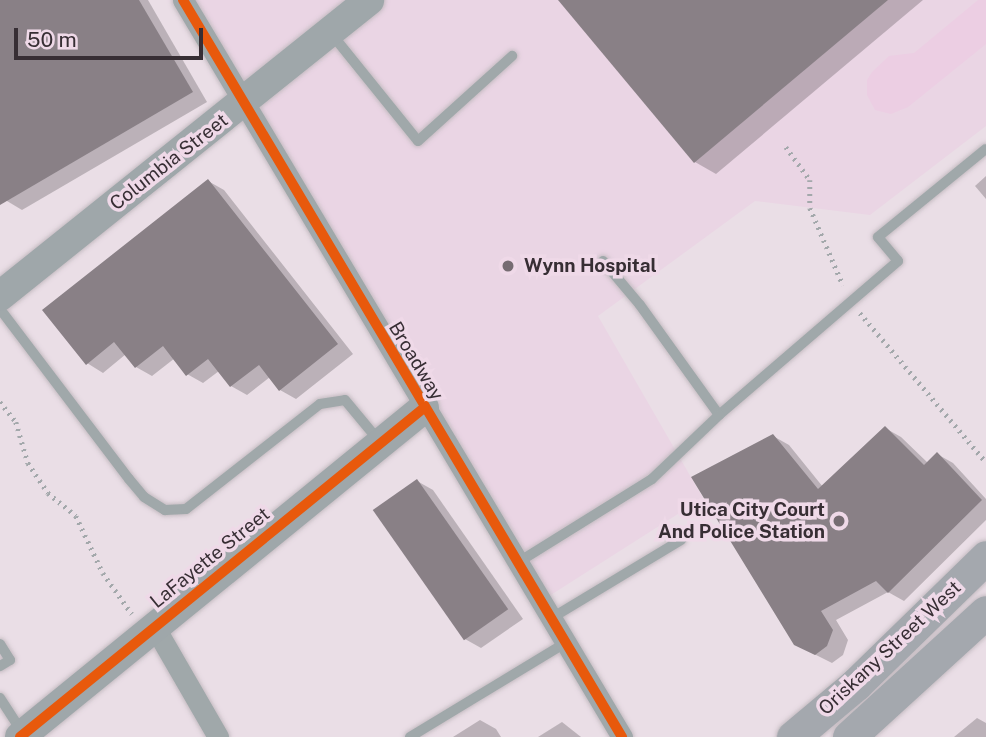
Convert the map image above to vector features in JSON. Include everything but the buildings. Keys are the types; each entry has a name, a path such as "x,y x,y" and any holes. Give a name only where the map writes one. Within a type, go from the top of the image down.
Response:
{"main road":[{"name":"Oriskany Street West","path":"793,737 872,669 986,556"},
{"name":"Oriskany Street West","path":"849,737 986,612"}],"street":[{"name":"Broadway","path":"183,0 622,737"},
{"name":"Columbia Street","path":"0,296 369,0"},
{"name":"LaFayette Street","path":"22,736 144,621 424,408"},
{"path":"144,621 218,737"}],"lane":[{"path":"330,32 418,141 512,56"},
{"path":"517,563 652,479 719,415 898,261 878,237 986,149"},
{"path":"603,261 640,305 719,415"},
{"path":"0,309 129,479 144,497 165,510 186,509 320,404 345,400 381,443"},
{"path":"550,619 681,540"},
{"path":"410,737 565,643"},
{"path":"0,644 10,660 0,666"},
{"path":"0,698 22,736"}],"path":[{"path":"786,147 810,180 810,208 850,301 986,462"},
{"path":"0,402 16,422 28,463 48,494 76,516 103,573 144,621"}],"shaded area":[{"name":"Wynn Hospital","path":"191,0 986,0 986,126 870,215 755,201 598,316 703,498 546,598"},
{"path":"978,0 986,0 986,44 908,107 891,114 875,110 867,95 867,80 872,72 889,56 914,53"}],"cycle path":[{"path":"183,0 622,737"},
{"path":"20,737 424,408"}],"place":[{"name":"Wynn Hospital","path":"508,266"},
{"name":"Utica City Court And Police Station","path":"839,521"}]}
